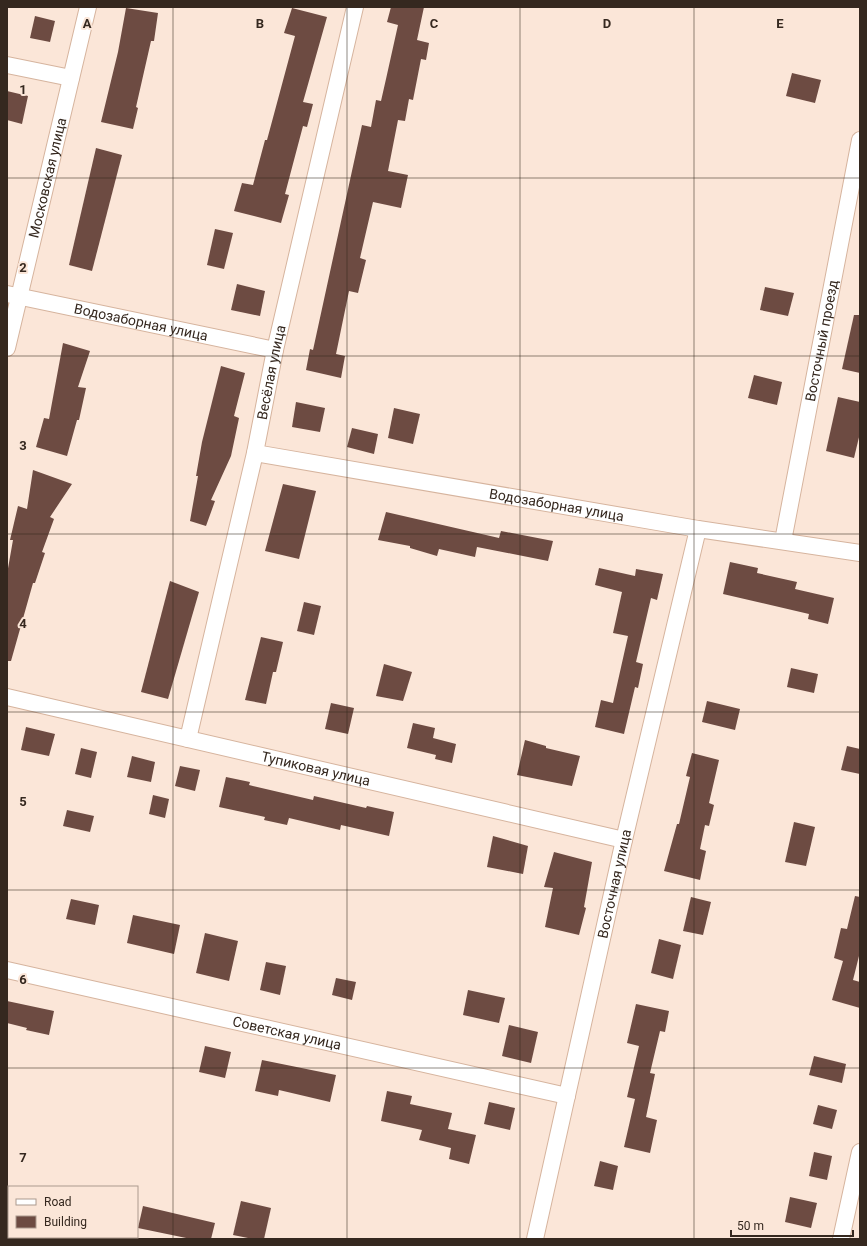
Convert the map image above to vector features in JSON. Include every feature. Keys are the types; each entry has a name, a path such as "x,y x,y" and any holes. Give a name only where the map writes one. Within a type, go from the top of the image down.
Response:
{"street":[{"name":"Московская улица","path":"7,348 13,295 88,7"},
{"name":"Весёлая улица","path":"188,739 255,453 275,350 355,7"},
{"path":"7,65 70,78"},
{"name":"Восточный проезд","path":"783,541 860,140"},
{"name":"Водозаборная улица","path":"13,295 275,350"},
{"name":"Водозаборная улица","path":"255,453 698,529 860,553"},
{"name":"Восточная улица","path":"535,1239 624,840 698,529"},
{"name":"Тупиковая улица","path":"7,697 624,840"},
{"name":"Советская улица","path":"7,970 568,1096"},
{"path":"841,1239 860,1152"}],"building":[{"path":"391,7 424,7 417,40 429,43 426,60 421,59 413,100 409,99 405,121 398,120 388,171 408,175 401,208 373,202 360,258 366,260 358,293 349,291 336,354 345,356 341,378 306,370 310,349 313,350 362,125 371,127 376,100 381,101 398,25 387,22"},
{"path":"126,8 158,13 154,41 151,41 136,107 138,108 133,129 101,122 118,52"},
{"path":"292,8 327,17 303,102 313,104 307,127 303,126 285,194 289,195 281,223 234,211 242,183 253,185 265,140 267,140 295,36 284,33"},
{"path":"35,16 55,21 50,42 30,38"},
{"path":"792,73 821,80 815,103 786,96"},
{"path":"7,91 28,96 22,124 7,120"},
{"path":"96,148 122,155 92,271 69,265"},
{"path":"215,229 233,233 224,269 207,265"},
{"path":"237,284 265,291 260,316 231,310"},
{"path":"765,287 794,293 788,316 760,310"},
{"path":"854,315 860,315 860,373 842,369"},
{"path":"63,343 90,351 78,387 86,388 79,420 77,420 67,456 36,447 44,418 49,419"},
{"path":"221,366 245,373 234,416 239,418 231,456 211,500 215,501 206,526 190,521 202,442"},
{"path":"754,375 782,382 777,405 748,398"},
{"path":"838,397 860,402 860,433 854,458 826,451"},
{"path":"296,402 325,408 320,432 292,427"},
{"path":"394,408 420,414 413,444 388,438"},
{"path":"352,428 378,434 374,454 347,447"},
{"path":"33,470 72,484 50,517 54,519 42,552 45,553 35,583 33,583 11,661 7,661 7,574 13,540 10,540 18,506 27,509"},
{"path":"283,484 316,491 299,559 265,551"},
{"path":"386,512 499,538 501,531 553,541 548,561 477,547 475,557 439,549 437,556 410,548 410,546 378,540"},
{"path":"730,562 758,568 757,573 797,582 795,589 834,598 828,624 808,619 809,614 723,594"},
{"path":"599,568 635,576 636,569 663,574 657,600 651,598 636,662 643,664 638,688 635,687 624,734 595,727 601,700 613,703 628,636 613,633 622,592 595,585"},
{"path":"170,581 199,592 168,699 141,692"},
{"path":"304,602 321,606 314,635 297,631"},
{"path":"261,637 283,642 276,672 273,672 266,704 245,700"},
{"path":"384,664 412,672 403,701 376,696"},
{"path":"791,668 818,674 814,693 787,687"},
{"path":"707,701 740,709 735,730 702,722"},
{"path":"331,703 354,708 348,734 325,729"},
{"path":"413,723 435,728 433,738 456,744 452,763 435,759 436,755 407,748"},
{"path":"26,727 55,734 49,756 21,750"},
{"path":"525,740 546,746 546,748 580,756 572,786 517,775"},
{"path":"847,746 860,749 860,774 841,770"},
{"path":"81,748 97,752 91,778 75,774"},
{"path":"692,753 719,760 709,803 714,805 709,826 705,825 700,849 706,851 700,880 664,871 677,824 679,824 690,777 686,776"},
{"path":"132,756 155,762 151,782 127,777"},
{"path":"180,766 200,770 195,791 175,786"},
{"path":"226,777 250,782 249,785 313,800 314,796 366,808 367,806 394,812 389,836 341,825 340,830 289,818 287,825 264,820 265,817 219,807"},
{"path":"153,795 169,799 165,818 149,814"},
{"path":"67,810 94,816 90,832 63,826"},
{"path":"794,822 815,827 806,866 785,862"},
{"path":"493,836 528,846 523,874 487,867"},
{"path":"554,852 592,862 584,907 586,908 579,935 545,927 553,888 544,887"},
{"path":"855,896 860,897 860,952 853,980 860,982 860,1008 832,1000 843,961 834,958 841,928 847,929"},
{"path":"691,897 711,902 703,935 683,931"},
{"path":"71,899 99,905 95,925 66,919"},
{"path":"133,915 180,925 174,954 127,943"},
{"path":"205,933 238,941 229,981 196,973"},
{"path":"659,939 681,945 673,979 651,973"},
{"path":"266,962 286,966 280,995 260,990"},
{"path":"336,978 356,982 352,1000 332,995"},
{"path":"468,990 505,998 499,1023 463,1015"},
{"path":"7,1001 54,1011 49,1035 26,1030 27,1028 7,1023"},
{"path":"636,1004 669,1011 665,1032 660,1031 650,1073 655,1074 646,1117 657,1120 650,1153 624,1147 635,1099 627,1097 639,1046 627,1043"},
{"path":"509,1025 538,1032 531,1063 502,1056"},
{"path":"205,1046 231,1052 225,1078 199,1072"},
{"path":"814,1056 846,1064 842,1083 809,1075"},
{"path":"262,1060 336,1075 330,1102 279,1090 278,1096 255,1091"},
{"path":"387,1091 412,1096 410,1104 452,1113 448,1129 476,1135 469,1164 449,1159 451,1148 419,1140 422,1130 381,1121"},
{"path":"489,1102 515,1108 510,1130 484,1124"},
{"path":"818,1105 837,1110 832,1129 813,1124"},
{"path":"814,1152 832,1156 827,1180 809,1176"},
{"path":"600,1161 618,1166 613,1190 594,1186"},
{"path":"790,1197 817,1203 811,1228 785,1222"},
{"path":"241,1201 271,1208 264,1239 253,1239 233,1235"},
{"path":"143,1206 215,1223 211,1239 191,1239 138,1228"}]}
